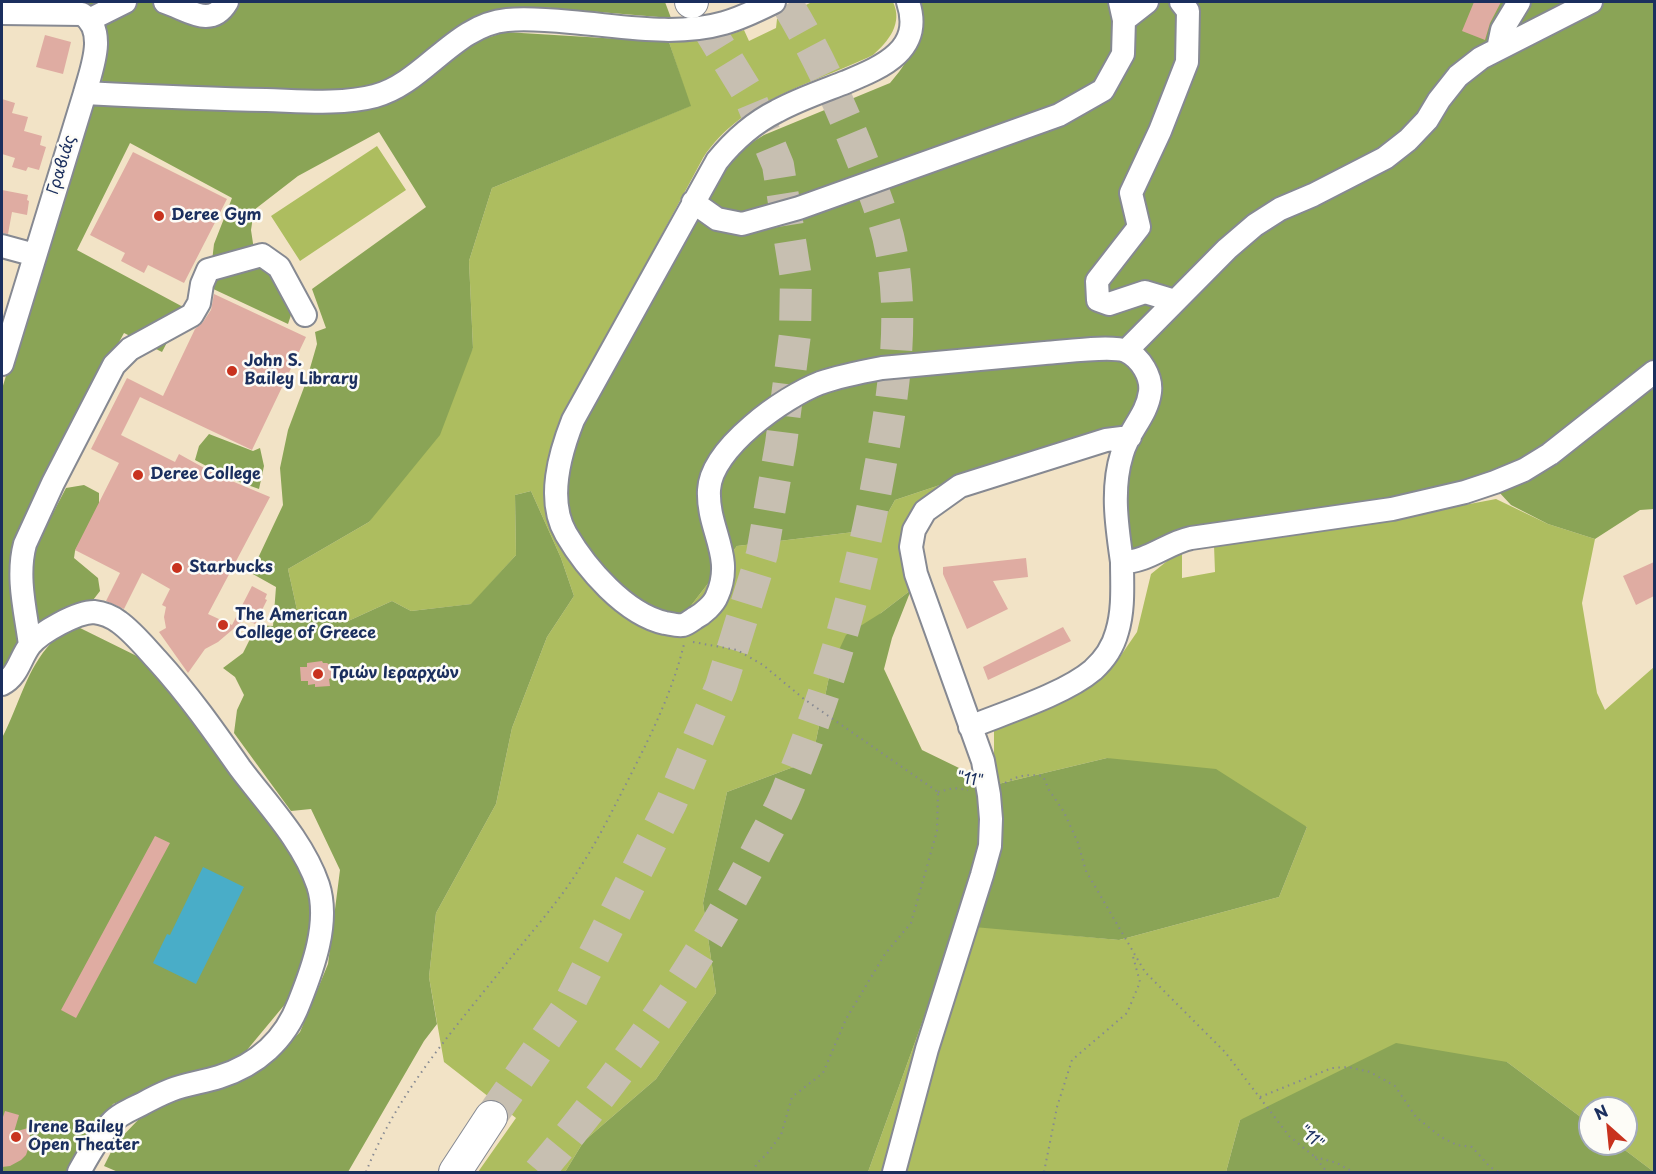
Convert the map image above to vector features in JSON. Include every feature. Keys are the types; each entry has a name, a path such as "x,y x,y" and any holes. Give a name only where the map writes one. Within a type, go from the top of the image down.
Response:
{"highway":[{"path":"457,1165 491,1117"}],"street":[{"path":"2,13 46,8 82,14 89,20 125,2"},
{"path":"165,2 201,16 212,16 221,12 227,2"},
{"path":"85,93 304,101 364,98 376,96 395,87 473,31 489,23 506,20 536,20 634,28 689,29 736,20 774,2"},
{"path":"908,2 912,14 910,33 903,49 895,56 872,71 780,109 753,124 717,161 573,420 563,446 556,486 559,516 564,532 584,562 629,605 655,621 682,626 700,616 716,599 724,578 724,561 713,522 709,490 712,473 724,454 753,425 780,404 819,384 855,373 882,368 1073,351 1111,349 1126,351 1140,362 1149,377 1150,390 1147,410 1122,453 1116,495 1116,519 1122,562 1119,624 1111,648 1100,663 1082,678 970,727"},
{"path":"693,202 717,219 742,224 799,208 1059,115 1103,90 1123,54 1122,11 1147,2"},
{"path":"1175,301 1144,292 1109,304 1098,300 1097,281 1139,227 1131,193 1160,131 1187,62 1188,10 1181,2"},
{"path":"1498,49 1502,30 1519,2"},
{"path":"1126,351 1227,249 1255,225 1280,209 1313,195 1385,158 1408,140 1427,120 1458,76 1481,58 1591,2"},
{"name":"Γραβιάς","path":"2,364 85,93 96,33 89,20"},
{"path":"2,246 35,255"},
{"path":"30,645 21,580 22,554 25,544 53,483 114,365 130,349 192,315 199,303 202,284 208,270 262,255 279,267 305,315"},
{"path":"1122,562 1140,560 1191,538 1392,509 1465,492 1495,482 1524,470 1550,454 1654,372"},
{"path":"894,1173 927,1049 990,846 989,795 983,761 916,574 911,547 914,530 925,511 960,486 1106,440 1130,437"},
{"path":"2,700 7,680 30,645 60,624 82,614 91,612 107,614 129,630 173,678 294,840 318,885 322,908 320,934 309,978 292,1019 278,1041 238,1070 171,1090 123,1113 112,1122 80,1173"}],"path":[{"path":"366,1173 397,1108 424,1067 581,866 611,813 653,729 679,666 685,640 736,650 762,665 804,699 938,792"},
{"name":"\"11\"","path":"753,1173 757,1163 781,1135 792,1097 823,1073 846,1019 885,954 911,923 937,831 938,792 954,788 989,795 1013,778 1029,774 1043,776 1073,833 1086,871 1145,972 1225,1052 1289,1136 1315,1157 1327,1173"},
{"path":"1044,1173 1057,1107 1072,1060 1127,1013 1140,982 1131,948"},
{"path":"1260,1097 1332,1068 1348,1067 1370,1072 1395,1086 1416,1117 1441,1137 1457,1145 1472,1147 1490,1167 1499,1173"},
{"path":"1315,1157 1337,1163 1353,1173"}],"green space":[{"path":"83,2 665,2 671,18 539,7 516,9 453,32 391,78 375,87 302,93 105,87 102,81 107,28"},
{"path":"812,2 893,2 896,17 893,31 873,55 780,95 738,121 719,138 703,158 597,355 686,612 737,546 879,529 895,500 943,484 923,502 911,590 881,613 831,667 812,760 727,792 703,903 716,993 656,1079 584,1141 565,1172 478,1172 516,1118 444,1062 429,977 436,913 496,804 512,728 547,637 574,596 561,558 531,491 515,495 516,555 472,604 411,611 392,601 346,622 297,610 288,569 369,522 473,348 469,261 492,188 690,106 669,42 707,39 744,30 749,41 776,28 777,19"},
{"path":"908,2 1654,2 1654,509 1640,510 1595,539 1548,524 1511,505 1485,477 1409,500 1132,554 1117,526 1135,436 1113,427 1083,446 972,470 943,484 895,500 879,529 737,546 686,612 660,629 555,522 568,445 706,187 743,148 764,135 890,83 906,62 911,45"},
{"path":"505,32 669,42 691,106 492,188 469,261 473,348 440,435 369,522 288,569 297,610 346,622 392,601 411,611 471,604 516,555 515,495 531,491 561,558 574,596 547,637 512,728 496,804 436,913 429,977 437,1024 424,1041 348,1172 118,1172 104,1166 115,1144 138,1120 166,1100 277,1056 300,1032 328,964 340,870 311,809 291,811 234,733 237,710 244,695 235,677 223,668 243,653 257,625 273,626 276,587 251,573 283,505 280,468 288,430 317,344 315,332 326,328 312,289 426,207 379,132 298,176 254,210 251,230 254,250 293,309 288,324 209,287 214,244 232,198 130,143 77,250 185,308 162,352 124,333 46,476 19,648 2,677 2,389 87,105 238,108 355,106 475,42"},
{"path":"377,146 406,190 300,261 271,216"},
{"path":"209,434 253,451 260,448 264,466 259,489 228,478 226,470 212,469 195,460 199,446"},
{"path":"84,485 99,493 99,506 75,551 74,558 98,578 100,591 90,604 45,626 35,618 30,557 66,488"},
{"path":"1496,499 1548,524 1595,539 1582,603 1597,693 1605,710 1654,667 1654,1172 1633,1156 1638,1156 1638,1096 1578,1096 1578,1115 1507,1062 1240,1120 1226,1172 868,1172 940,973 974,926 1119,940 1279,897 1307,827 1107,758 994,785 994,728 1085,690 1115,664 1137,632 1151,574 1182,549 1182,578 1215,572 1214,545 1417,514"},
{"path":"911,590 892,638 884,669 922,750 994,785 1107,758 1216,769 1307,827 1279,897 1119,940 974,927 940,973 868,1172 565,1172 584,1141 656,1079 716,993 703,903 727,792 812,760 831,667 846,635 881,613"},
{"path":"76,626 157,666 270,820 314,890 313,921 296,991 242,1056 113,1104 73,1172 2,1172 2,738 29,676 43,653 61,635"},
{"path":"1396,1043 1507,1062 1578,1115 1578,1156 1633,1156 1654,1172 1226,1172 1240,1120"}],"water":[{"path":"203,867 244,887 196,984 153,963 167,934 170,935"}],"building":[{"path":"1474,2 1501,2 1490,23 1485,40 1462,31"},
{"path":"45,35 71,42 63,74 36,67"},
{"path":"2,99 15,103 12,113 28,117 24,131 42,136 40,145 46,147 39,170 28,167 26,171 12,167 15,158 2,154"},
{"name":"Deree Gym","path":"133,152 227,199 184,283 148,265 144,273 121,261 125,253 90,235"},
{"path":"2,190 28,195 27,200 29,201 27,215 12,212 8,234 2,233"},
{"path":"214,294 306,337 252,450 140,397 121,435 175,462 179,454 215,474 270,497 208,614 232,625 252,586 267,594 265,599 267,600 255,624 245,619 218,642 205,649 188,673 159,632 166,628 164,617 166,607 162,605 170,589 142,573 124,609 106,601 120,573 75,550 119,463 91,449 127,378 163,396 195,329 211,310"},
{"path":"1026,558 1028,577 993,581 1008,609 967,629 943,574 943,567"},
{"path":"1654,562 1654,596 1636,605 1623,576"},
{"path":"1063,627 1071,641 988,680 983,667"},
{"name":"Τριών Ιεραρχών","path":"322,661 336,671 334,677 329,679 330,686 315,687 315,684 308,685 308,681 301,681 300,667 307,667 307,663"},
{"path":"155,836 170,843 76,1018 61,1010"},
{"name":"Irene Bailey Open Theater","path":"5,1111 19,1115 14,1132 28,1128 31,1140 26,1155 21,1160 10,1166 2,1167 2,1120"}],"tunnel":[{"path":"491,1117 567,1008 671,803 721,686 762,554 781,444 795,334 796,278 778,165 749,95 692,2"},
{"path":"539,1172 601,1095 686,975 712,933 780,808 805,746 832,668 864,548 893,387 897,331 895,277 886,229 866,170 830,84 786,2"}],"place":[{"name":"Deree Gym","path":"159,216"},
{"name":"John S. Bailey Library","path":"232,371"},
{"name":"Deree College","path":"138,475"},
{"name":"Starbucks","path":"177,568"},
{"name":"The American College of Greece","path":"223,625"},
{"name":"Τριών Ιεραρχών","path":"318,674"},
{"name":"Irene Bailey Open Theater","path":"16,1137"}]}
